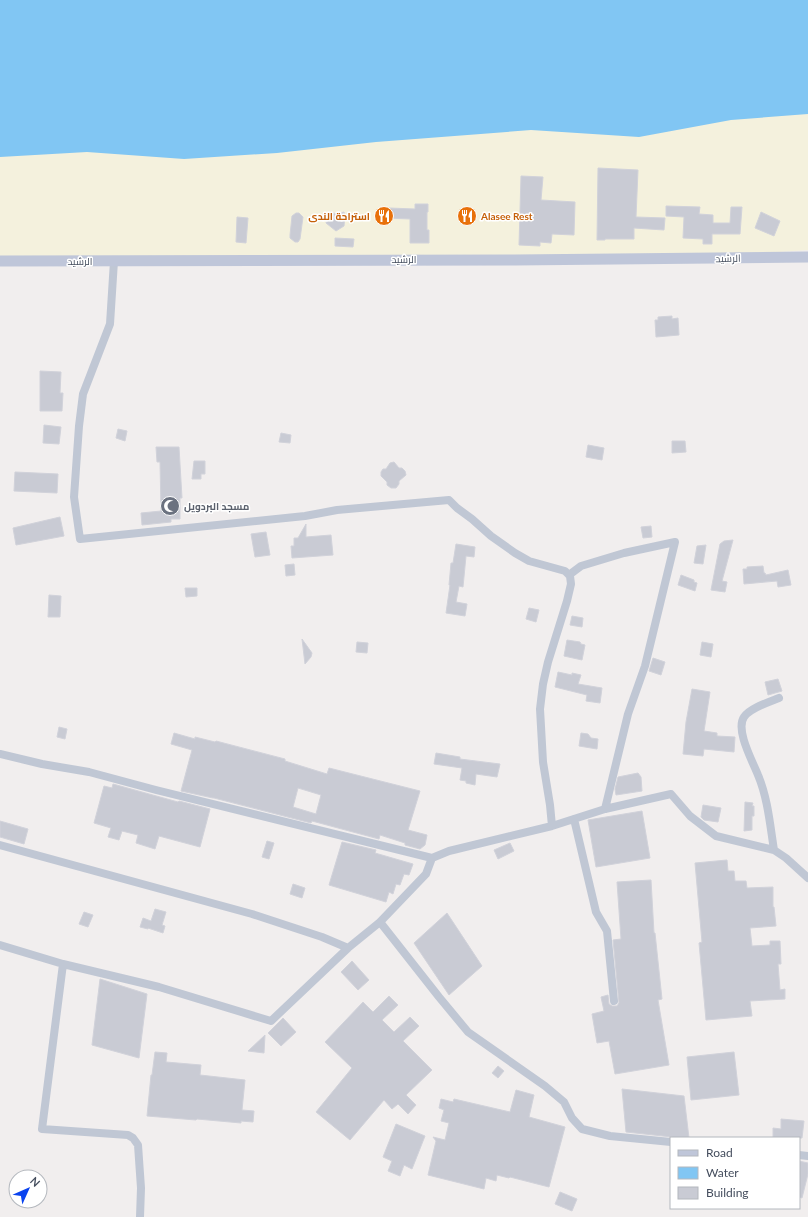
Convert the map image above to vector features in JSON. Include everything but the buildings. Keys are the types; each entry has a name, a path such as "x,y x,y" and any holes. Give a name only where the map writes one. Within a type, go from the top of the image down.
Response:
{"main road":[{"name":"الرشيد","path":"0,261 515,260 808,257"}],"street":[{"path":"114,261 110,324 83,394 79,426 74,497 80,539 305,516 336,510 449,500 491,536 515,553 529,561 565,571 569,575 571,584 548,662 543,684 540,709 543,762 552,826"},
{"path":"569,575 581,566 624,553 675,542 645,666 628,714 605,809"},
{"path":"774,850 766,802 758,776 748,752 742,728 743,718 748,713 779,698"},
{"path":"0,754 42,764 89,772 432,858 449,851 552,826 605,809 671,794 690,816 716,836 774,850 786,858 808,878"},
{"path":"574,819 596,912 607,931 614,1001"},
{"path":"0,845 252,914 322,937 348,948"},
{"path":"0,945 63,964 159,987 271,1021 348,948 380,922 426,874 432,858"},
{"path":"380,922 468,1032 545,1086 564,1102 572,1118 582,1129 610,1136 670,1142"},
{"path":"63,964 42,1129 128,1135 132,1138 138,1146 141,1188 140,1217"}],"sand":[{"path":"808,88 808,250 753,254 0,258 0,151"}],"water":[{"path":"0,0 808,0 808,114 731,120 639,137 531,130 376,142 277,153 184,159 87,152 0,157"}],"place":[{"name":"استراحة الندى","path":"384,216"},
{"name":"Alasee Rest","path":"467,216"},
{"name":"مسجد البردويل","path":"170,506"}]}
